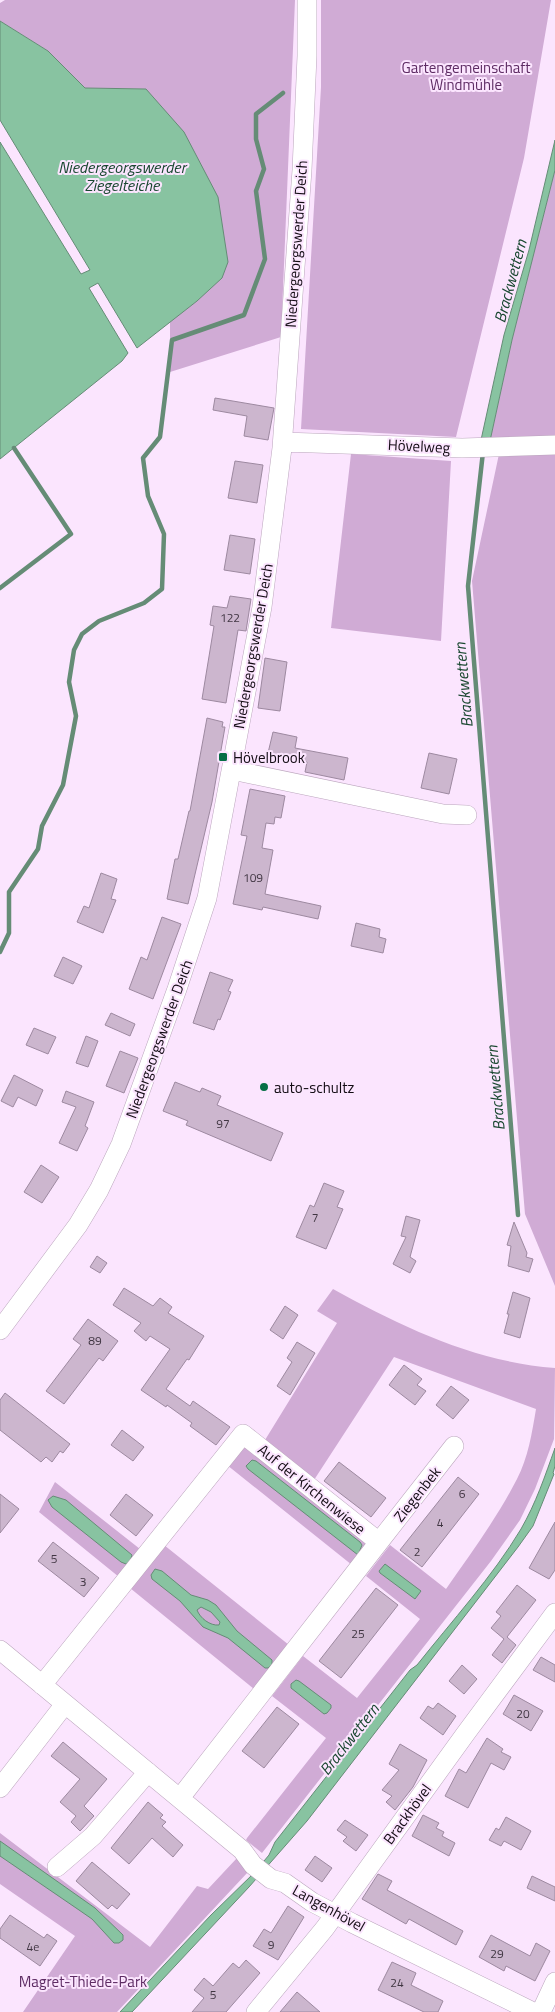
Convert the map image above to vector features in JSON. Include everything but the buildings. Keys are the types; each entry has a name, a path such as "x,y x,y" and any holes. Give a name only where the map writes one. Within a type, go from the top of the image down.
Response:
{"street":[{"name":"Niedergeorgswerder Deich","path":"0,1330 78,1225 99,1190 121,1144 193,943 207,898 262,607 283,442 302,170 307,56 307,0"},
{"name":"Hövelweg","path":"283,442 477,448 555,445"},
{"path":"232,770 443,814 467,815"},
{"name":"Auf der Kirchenwiese","path":"42,1685 243,1434 379,1542 180,1798"},
{"name":"Ziegenbek","path":"379,1542 454,1446"},
{"name":"Brackhövel","path":"256,2012 335,1914 555,1613"},
{"name":"Langenhövel","path":"0,1650 242,1850 259,1870 270,1879 285,1883 335,1914 533,2012"},
{"path":"0,1788 65,1704"},
{"path":"57,1867 93,1836 148,1772"},
{"path":"540,2012 555,1982"}],"green space":[{"path":"5,0 295,0 281,337 170,372 170,321 197,301 146,89 85,88 48,51 0,21 0,3"},
{"name":"Gartengemeinschaft Windmühle","path":"321,0 551,0 524,158 456,437 301,429 321,87"},
{"path":"555,170 555,438 490,441 512,340"},
{"path":"555,451 555,1286 525,1214 472,581 499,454"},
{"path":"351,454 451,461 441,641 331,628"},
{"path":"333,1289 412,1329 468,1350 525,1364 555,1368 554,1439 535,1489 520,1520 491,1561 262,1853 246,1840 247,1838 326,1738 272,1696 303,1656 357,1698 420,1619 366,1576 390,1545 446,1589 492,1521 521,1471 527,1454 536,1409 394,1357 314,1480 265,1440 337,1323 317,1311"},
{"path":"244,1443 369,1542 352,1565 227,1465"},
{"path":"55,1482 140,1549 119,1577 39,1512"},
{"path":"164,1545 289,1645 254,1689 130,1588"},
{"name":"Magret-Thiede-Park","path":"0,1833 150,1947 197,1886 208,1889 237,1858 248,1872 117,2012 23,2012 75,1936 0,1884"}],"water":[{"name":"Niedergeorgswerder Ziegelteiche","path":"0,21 48,51 85,88 146,89 184,132 218,197 228,262 222,278 197,301 137,348 98,283 89,288 128,353 122,361 0,459 0,142 81,274 90,270 0,120"},
{"path":"555,140 555,170 512,340 490,441 481,440 504,335 529,250"},
{"path":"555,1448 554,1474 533,1526 307,1821 249,1887 132,2012 120,2012 211,1915 254,1873 269,1855 275,1842 410,1670 417,1665 485,1581 521,1529 540,1489"},
{"path":"252,1460 256,1461 360,1542 362,1545 358,1555 248,1469 246,1466"},
{"path":"53,1496 66,1500 132,1555 130,1562 126,1564 121,1562 52,1507 48,1500"},
{"path":"385,1564 421,1591 415,1599 380,1573 379,1571"},
{"path":"155,1569 162,1571 191,1595 208,1600 216,1605 237,1631 272,1660 272,1664 265,1668 228,1638 203,1627 180,1601 152,1579 151,1575","holes":["201,1607 211,1612 220,1622 219,1625 206,1621 197,1610"]},
{"path":"296,1680 331,1705 327,1713 324,1714 291,1688 291,1684"},
{"path":"0,1841 95,1908 123,1935 123,1940 119,1943 114,1943 92,1919 0,1856"}],"waterway":[{"path":"0,952 9,933 9,892 38,849 42,826 63,785 76,716 69,682 74,650 82,634 99,621 144,603 162,589 164,534 148,496 143,458 160,437 172,340 244,315 265,259 256,191 264,169 256,139 256,114 283,93"},
{"path":"0,588 71,534 14,448"},
{"name":"Brackwettern","path":"483,452 468,586 518,1215"}],"place":[{"name":"Hövelbrook","path":"223,757"},
{"name":"auto-schultz","path":"264,1087"}]}
